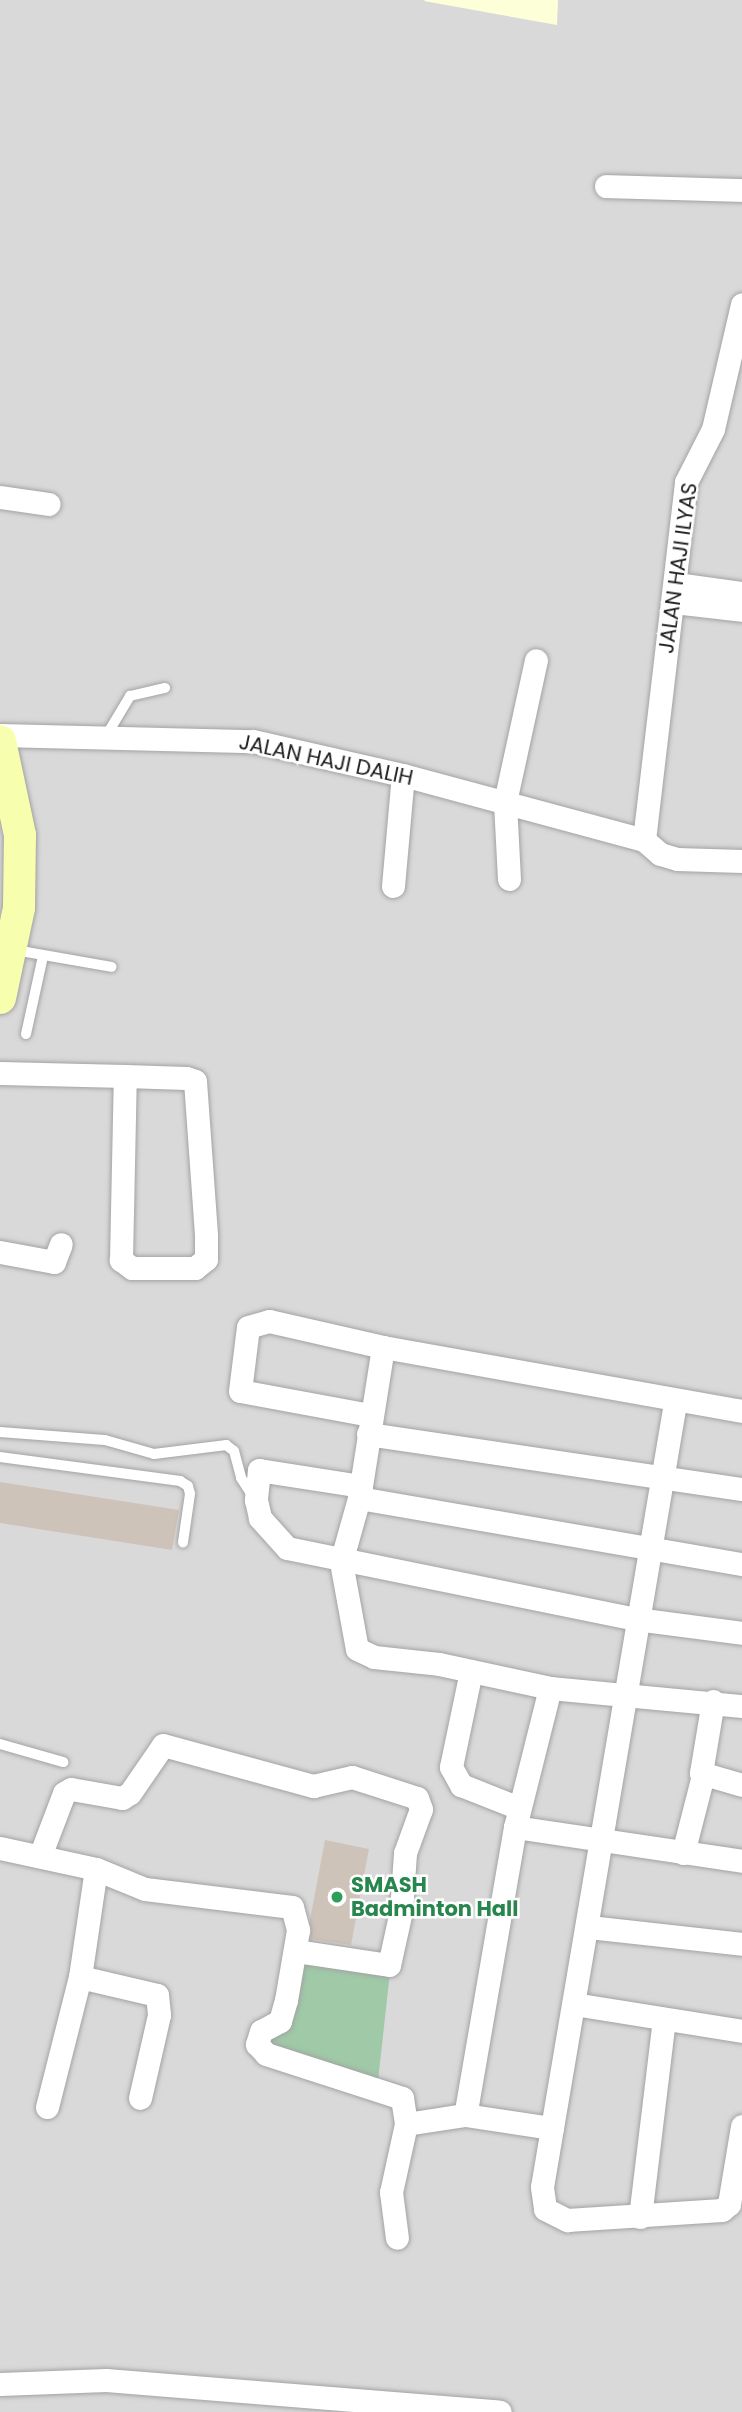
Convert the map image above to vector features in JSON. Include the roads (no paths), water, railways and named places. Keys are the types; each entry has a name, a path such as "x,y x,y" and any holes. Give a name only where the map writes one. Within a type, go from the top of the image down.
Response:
{"street":[{"path":"606,186 742,190"},
{"name":"JALAN HAJI ILYAS","path":"644,840 686,482 713,429 742,304"},
{"path":"0,497 49,504"},
{"path":"675,593 742,593"},
{"path":"675,593 742,610"},
{"path":"509,879 505,802 536,660"},
{"name":"JALAN HAJI DALIH","path":"0,735 253,741 403,775 644,840 660,854 677,859 742,861"},
{"path":"0,741 20,835 10,875 0,998"},
{"path":"393,886 403,775"},
{"path":"0,1073 125,1076 186,1078 197,1084 206,1259 195,1268 132,1268 121,1260 125,1076"},
{"path":"0,1252 54,1262 61,1244"},
{"path":"742,1411 675,1403 383,1347 268,1321 254,1322 244,1338 240,1391 369,1425 659,1478 742,1489"},
{"path":"383,1347 360,1492 341,1562 357,1649 374,1657 471,1671 550,1688 624,1698 713,1701 742,1706"},
{"path":"675,1403 647,1546 624,1698 598,1841 589,1927 542,2187 545,2209 567,2220 640,2217 727,2206 742,2128"},
{"path":"742,1564 360,1492 259,1470 256,1500 260,1518 281,1544 341,1562 636,1619 742,1633"},
{"path":"471,1671 451,1767 461,1785 517,1818 598,1841 742,1861"},
{"path":"465,2115 517,1818 550,1688"},
{"path":"683,1853 703,1775 713,1701"},
{"path":"40,1856 64,1793 71,1789 122,1798 130,1793 163,1745 313,1786 352,1777 417,1798 421,1809 405,1853 401,1911 389,1965 295,1951"},
{"path":"703,1775 742,1785"},
{"path":"0,1848 96,1869 145,1889 286,1903 297,1917 295,1951 280,2021 261,2031 260,2050 393,2092 401,2098 406,2124 391,2192 397,2238"},
{"path":"47,2107 80,1977 96,1869"},
{"path":"589,1927 742,1944"},
{"path":"80,1977 146,1989 160,2001 140,2098"},
{"path":"574,2004 742,2031"},
{"path":"640,2217 664,2019"},
{"path":"406,2124 465,2115 552,2128"},
{"path":"0,2384 106,2380 288,2403 499,2412"}],"lane":[{"path":"106,736 130,696 165,688"},
{"path":"6,949 112,967"},
{"path":"26,1034 43,956"},
{"path":"0,1432 106,1440 153,1454 226,1445 234,1451 241,1478 256,1500"},
{"path":"0,1457 180,1481 188,1486 190,1494 183,1542"},
{"path":"0,1744 63,1762"}],"place":[{"name":"SMASH Badminton Hall","path":"337,1897"}]}
